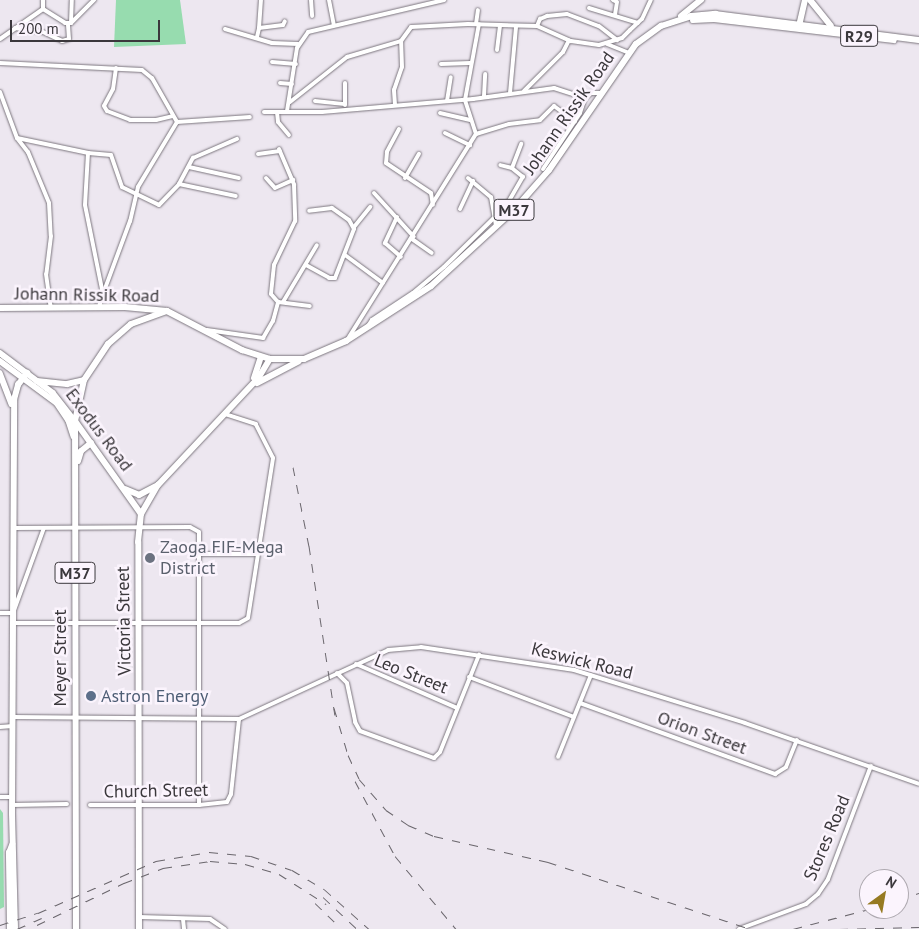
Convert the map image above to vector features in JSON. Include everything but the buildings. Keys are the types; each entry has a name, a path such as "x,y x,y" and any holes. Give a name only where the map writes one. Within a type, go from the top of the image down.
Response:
{"main road":[{"path":"671,22 701,0"},
{"path":"799,26 805,0"},
{"path":"810,0 831,27"},
{"name":"Johann Rissik Road","path":"167,311 261,357 270,359 304,359 346,341 366,330 431,286 496,226 549,170 600,93 630,53 650,32 682,19 714,19 799,26"},
{"name":"R29","path":"799,26 831,27 919,42"},
{"name":"R29","path":"799,26 919,42"},
{"name":"Meyer Street","path":"76,929 75,421 84,380 98,356 120,332 154,313 167,311"},
{"name":"Victoria Street","path":"252,383 261,357"},
{"name":"Victoria Street","path":"139,929 138,805 140,718 138,622 139,528 141,514 158,485 247,390 270,359"},
{"path":"247,390 269,374 304,359"},
{"path":"37,381 75,384 84,380"},
{"name":"Exodus Road","path":"75,421 141,514"},
{"path":"75,472 81,451 91,443"},
{"path":"124,488 139,495 158,485"}],"street":[{"path":"0,39 43,9 44,0"},
{"path":"15,28 43,32 62,41 69,38 72,0"},
{"path":"70,23 94,0"},
{"path":"257,37 261,0"},
{"path":"311,0 312,16"},
{"path":"329,0 334,25"},
{"path":"288,111 298,44 308,32 444,0"},
{"path":"613,0 617,2 615,14"},
{"path":"607,44 617,40 638,23 651,0"},
{"path":"589,8 615,14 638,23"},
{"path":"43,9 70,23"},
{"path":"346,341 413,238 476,134 465,100 478,10"},
{"path":"537,26 540,19 547,16 567,14 599,26 617,40"},
{"path":"259,28 283,25 285,21"},
{"path":"290,102 347,56 401,41 414,26 477,24 516,27 537,26 569,40 607,44 630,53"},
{"path":"497,50 500,26"},
{"path":"510,93 516,27"},
{"path":"225,29 272,43 298,44"},
{"path":"524,91 563,52 569,40"},
{"path":"394,105 394,90 402,67 401,41"},
{"path":"272,62 296,64"},
{"path":"0,63 139,69 149,74 177,122"},
{"path":"441,64 470,63"},
{"path":"116,68 113,88 104,106 107,112 130,120 156,120 173,116"},
{"path":"484,96 485,74"},
{"path":"447,101 451,77"},
{"path":"345,82 345,110"},
{"path":"280,83 292,84"},
{"path":"264,112 345,110 465,100 556,88 585,98"},
{"path":"0,92 17,138 28,152 49,203 51,236 46,274 51,308"},
{"path":"542,169 575,121 585,98 591,93 600,93"},
{"path":"315,101 345,104"},
{"path":"476,134 540,120 554,106 575,121"},
{"path":"277,112 278,122 289,135"},
{"path":"440,113 472,120"},
{"path":"177,122 250,117"},
{"path":"99,307 130,221 135,196 146,171 158,157 177,122"},
{"path":"399,129 387,152 386,163 405,178 431,193 433,205"},
{"path":"446,133 470,145"},
{"path":"17,138 88,153 111,154 120,184 135,196 159,205 179,184 196,156 238,139"},
{"path":"512,168 521,144"},
{"path":"258,154 280,150 293,180 295,221 272,269 271,294 281,302 310,306"},
{"path":"88,153 85,205 103,294"},
{"path":"405,178 419,154"},
{"path":"366,330 372,320 413,293 448,263 509,201 524,177 512,168 500,165"},
{"path":"189,167 239,178"},
{"path":"266,178 275,188 293,180"},
{"path":"468,178 491,197 496,226"},
{"path":"460,209 473,181"},
{"path":"179,184 236,196"},
{"path":"374,193 413,238 432,254"},
{"path":"306,265 329,278 335,278 354,227 370,207"},
{"path":"309,211 332,208 354,227"},
{"path":"396,217 385,243 401,257"},
{"path":"207,330 263,338 274,321 281,302 317,245"},
{"path":"345,254 384,283"},
{"name":"Johann Rissik Road","path":"0,308 151,307 167,311"},
{"name":"Exodus Road","path":"0,353 64,412 75,440"},
{"name":"Exodus Road","path":"0,362 37,381 58,398 75,421"},
{"path":"0,373 14,409"},
{"path":"15,929 12,845 14,409 15,392 25,375"},
{"path":"13,622 239,623 248,618 251,611 257,554 273,458 256,424 225,414"},
{"path":"13,528 190,527 199,532 199,805"},
{"path":"13,613 44,528"},
{"path":"199,554 257,554"},
{"path":"0,613 13,613"},
{"name":"Keswick Road","path":"240,719 356,664 388,650 406,646 554,665 592,675 797,740 919,784"},
{"path":"337,673 347,683 355,722 362,732 426,758 436,756 479,654"},
{"name":"Leo Street","path":"356,664 457,708"},
{"path":"558,757 592,675"},
{"path":"469,677 574,717"},
{"name":"Orion Street","path":"580,703 775,774 786,766 797,740"},
{"path":"13,717 240,719"},
{"name":"Church Street","path":"90,805 199,805 223,803 229,800 240,719"},
{"path":"0,727 13,726"},
{"name":"Stores Road","path":"739,929 806,904 818,894 828,879 871,766"},
{"path":"0,797 12,796"},
{"path":"12,805 67,804"},
{"path":"10,929 9,853 12,845"},
{"path":"139,917 216,921 225,929"},
{"path":"183,919 184,929"}],"green space":[{"path":"116,0 180,0 186,44 114,47"},
{"path":"0,809 3,813 4,907 0,909"}],"railway":[{"path":"293,467 309,546 335,715"},
{"path":"334,708 348,755 359,779 386,810 408,825 434,836 548,862 751,929"},
{"path":"355,781 395,856 456,929"},
{"path":"0,925 38,913 156,861 209,852 251,856 292,870 324,889 369,929"},
{"path":"37,925 124,883 163,868 210,861 245,864 279,874 326,904"},
{"path":"909,896 919,893"},
{"path":"323,897 357,929"},
{"path":"315,903 340,927"},
{"path":"793,929 859,912"},
{"path":"17,929 42,918"},
{"path":"839,929 919,927"}],"place":[{"name":"Zaoga FIF-Mega District","path":"150,558"},
{"name":"Astron Energy","path":"91,696"}]}
